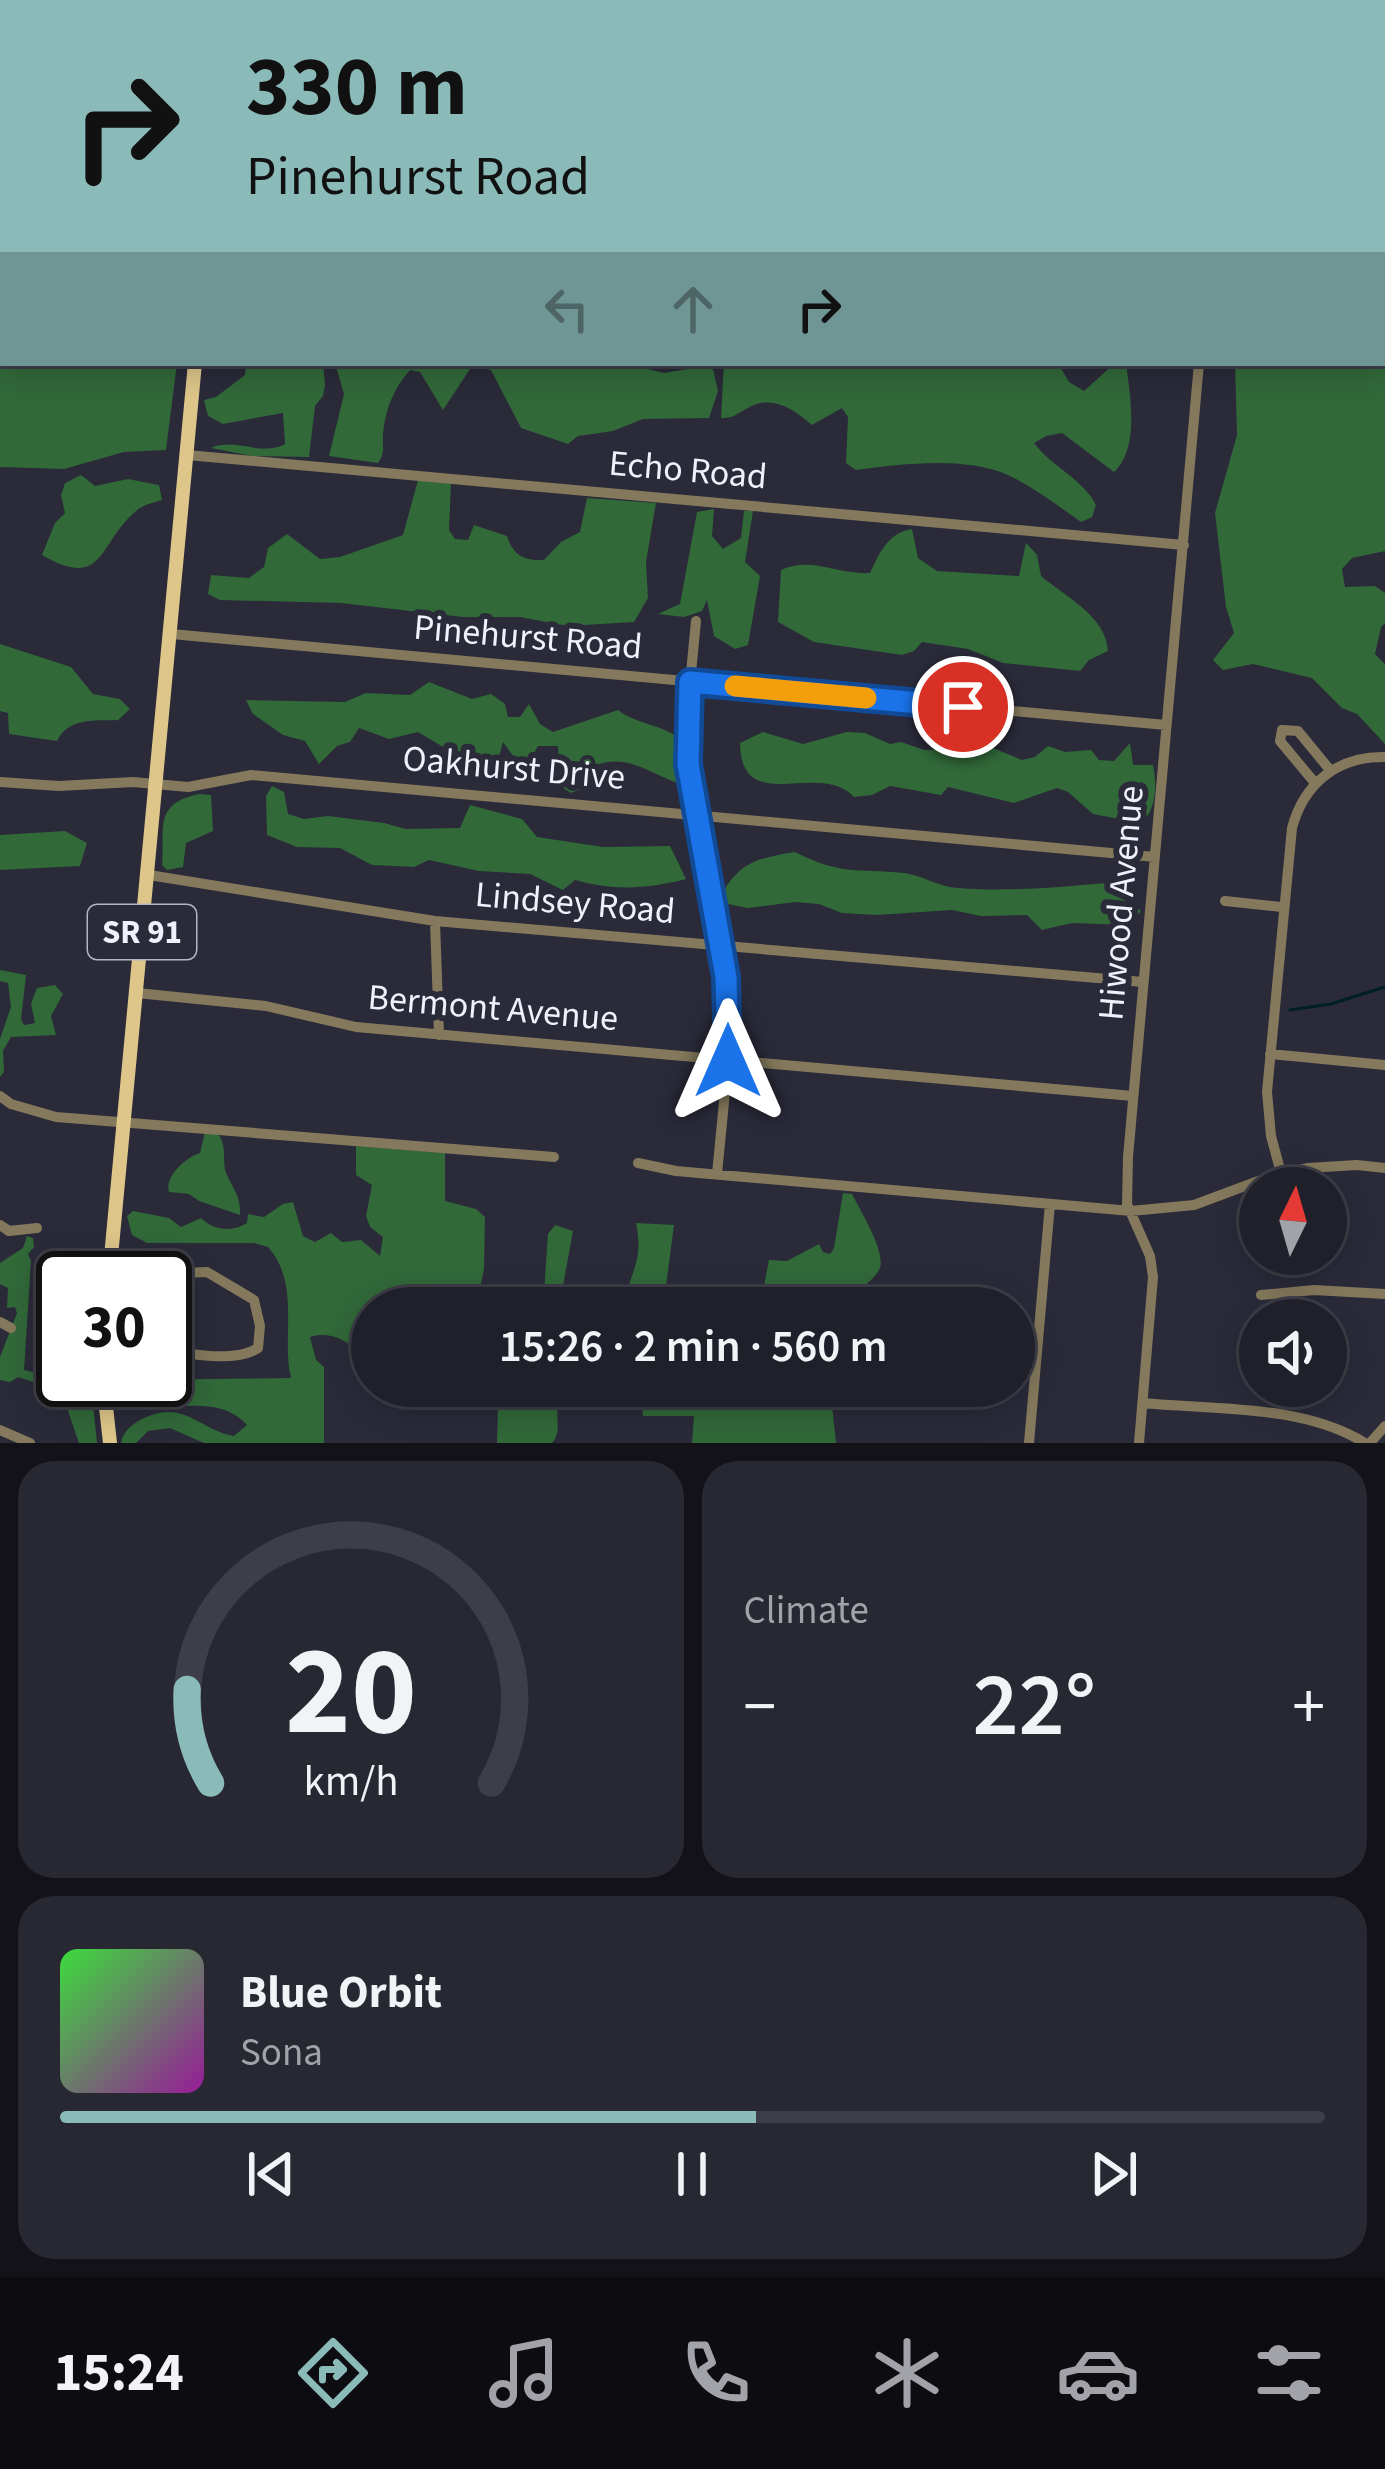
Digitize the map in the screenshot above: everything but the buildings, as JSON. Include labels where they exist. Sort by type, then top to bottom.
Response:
[{"type":"main road","name":"SR 91","points":[[112,1251],[195,366]]},
{"type":"main road","points":[[107,1407],[110,1443]]},
{"type":"street","name":"Hiwood Avenue","points":[[1139,1443],[1153,1276],[1126,1183],[1199,366]]},
{"type":"street","name":"Echo Road","points":[[187,455],[1184,545]]},
{"type":"street","points":[[696,621],[686,743],[728,999],[728,1061],[717,1174]]},
{"type":"street","name":"Pinehurst Road","points":[[171,634],[1166,725]]},
{"type":"street","points":[[1315,783],[1280,741],[1282,730],[1298,731],[1330,770]]},
{"type":"street","points":[[1280,1167],[1268,1115],[1270,1054],[1292,828],[1300,803],[1330,770],[1365,758],[1385,757]]},
{"type":"street","name":"Oakhurst Drive","points":[[0,782],[196,786],[251,775],[1154,857]]},
{"type":"street","name":"Lindsey Road","points":[[149,875],[435,921],[1143,982]]},
{"type":"street","points":[[1225,901],[1282,907]]},
{"type":"street","points":[[435,921],[439,1035]]},
{"type":"street","name":"Bermont Avenue","points":[[137,993],[226,1000],[356,1027],[1132,1096]]},
{"type":"street","points":[[1270,1054],[1385,1066]]},
{"type":"street","points":[[0,1096],[40,1114],[554,1157]]},
{"type":"street","points":[[638,1163],[663,1170],[1131,1211],[1194,1205],[1239,1188]]},
{"type":"street","points":[[1319,1167],[1385,1168]]},
{"type":"street","points":[[1028,1443],[1050,1204]]},
{"type":"street","points":[[0,1226],[9,1231],[37,1228]]},
{"type":"street","points":[[192,1273],[206,1272],[254,1300],[260,1337],[258,1348],[246,1355],[192,1352]]},
{"type":"street","points":[[1261,1295],[1314,1290],[1385,1294]]},
{"type":"street","points":[[1142,1403],[1288,1417],[1337,1428],[1367,1443],[1385,1426]]},
{"type":"street","points":[[0,1430],[30,1443]]},
{"type":"green space","points":[[0,366],[177,366],[166,450],[124,452],[64,469],[0,467]]},
{"type":"green space","points":[[246,366],[323,366],[325,385],[315,406],[309,457],[252,456],[211,448],[267,449],[285,444],[283,413],[223,424],[208,416],[204,400],[216,397],[245,375]]},
{"type":"green space","points":[[336,366],[472,366],[443,410],[420,372],[410,370],[388,408],[378,463],[329,456],[344,394]]},
{"type":"green space","points":[[472,366],[635,366],[664,373],[712,366],[718,391],[709,418],[643,419],[613,431],[578,436],[568,444],[521,428],[491,370]]},
{"type":"green space","points":[[724,366],[1060,366],[1069,382],[1084,391],[1112,366],[1126,366],[1131,405],[1127,449],[1114,472],[1062,433],[1034,443],[1096,505],[1092,517],[1081,522],[1027,485],[990,469],[933,463],[856,470],[846,463],[848,417],[842,408],[812,425],[774,403],[757,404],[721,418]]},
{"type":"green space","points":[[1235,366],[1385,366],[1385,551],[1352,558],[1342,569],[1345,587],[1375,586],[1385,593],[1385,623],[1375,654],[1385,664],[1385,744],[1312,678],[1253,664],[1223,670],[1213,660],[1234,633],[1226,607],[1215,513],[1237,435]]},
{"type":"green space","points":[[81,475],[95,486],[128,479],[159,485],[162,500],[138,509],[98,559],[78,568],[42,555],[55,523],[65,513],[61,495],[65,483]]},
{"type":"green space","points":[[418,480],[451,483],[449,530],[455,539],[468,540],[474,525],[507,536],[516,552],[537,560],[544,560],[561,542],[580,532],[587,498],[656,503],[646,562],[648,598],[634,622],[568,626],[520,617],[463,617],[341,603],[220,600],[208,594],[211,575],[249,578],[264,567],[268,548],[287,534],[320,559],[340,557],[403,535]]},
{"type":"green space","points":[[714,509],[712,536],[723,549],[741,538],[744,511],[753,511],[745,562],[760,576],[748,645],[735,649],[714,636],[707,600],[702,611],[684,617],[658,614],[680,604],[697,512]]},
{"type":"green space","points":[[912,529],[918,558],[937,571],[1019,576],[1026,543],[1037,555],[1041,576],[1093,617],[1108,651],[1089,660],[1080,671],[1003,663],[968,649],[922,642],[902,655],[814,642],[778,622],[781,570],[814,565],[870,573],[891,539]]},
{"type":"green space","points":[[0,644],[71,667],[93,694],[120,699],[130,709],[118,720],[75,724],[57,741],[9,734],[8,713],[0,711]]},
{"type":"green space","points":[[429,682],[472,699],[491,694],[505,704],[508,717],[520,717],[529,704],[540,724],[553,732],[618,710],[678,737],[682,772],[677,783],[629,763],[606,762],[578,774],[581,789],[571,793],[560,786],[558,746],[538,746],[531,758],[519,764],[503,742],[492,781],[465,778],[470,754],[445,748],[418,732],[389,739],[359,728],[350,742],[337,746],[319,764],[305,741],[283,735],[253,714],[246,700],[345,702],[366,693],[410,695]]},
{"type":"green space","points":[[763,732],[803,744],[847,732],[865,733],[890,744],[901,742],[924,750],[942,749],[949,738],[966,737],[1022,760],[1048,746],[1065,752],[1091,750],[1099,760],[1114,761],[1130,743],[1133,765],[1153,765],[1154,796],[1141,823],[1093,814],[1057,788],[1014,803],[948,787],[941,795],[890,786],[854,797],[822,783],[767,783],[753,778],[744,765],[740,743]]},
{"type":"green space","points":[[272,786],[284,792],[288,814],[304,819],[328,816],[406,829],[460,828],[470,805],[522,819],[537,837],[603,847],[670,846],[686,879],[630,887],[575,880],[563,890],[530,874],[479,871],[429,860],[414,867],[372,865],[340,848],[297,847],[267,835],[266,796]]},
{"type":"green space","points":[[199,794],[211,795],[213,831],[186,843],[183,867],[167,870],[162,865],[164,819],[174,804]]},
{"type":"green space","points":[[65,831],[87,843],[80,866],[0,870],[0,835]]},
{"type":"green space","points":[[795,852],[838,868],[904,873],[958,888],[1108,883],[1141,911],[1128,925],[1072,923],[1042,930],[1027,915],[981,916],[952,910],[876,915],[795,902],[748,908],[728,904],[722,894],[744,868]]},
{"type":"green space","points":[[0,970],[26,975],[24,1025],[35,1023],[31,1004],[37,988],[55,985],[63,994],[51,1016],[56,1035],[11,1037],[3,1051],[0,1077],[0,1039],[11,1007],[8,983],[0,981]]},
{"type":"green space","points":[[205,1132],[222,1140],[225,1170],[240,1215],[189,1194],[169,1192],[177,1168],[200,1153]]},
{"type":"green space","points":[[356,1146],[445,1153],[445,1201],[476,1209],[485,1217],[480,1287],[351,1287],[351,1345],[329,1335],[310,1337],[316,1360],[324,1367],[324,1443],[204,1443],[170,1428],[148,1431],[136,1443],[121,1443],[135,1423],[161,1413],[185,1415],[234,1436],[247,1425],[232,1413],[192,1406],[192,1379],[291,1378],[287,1294],[278,1262],[268,1247],[147,1243],[132,1235],[127,1216],[133,1211],[169,1218],[181,1227],[201,1218],[230,1229],[247,1223],[248,1214],[264,1217],[293,1202],[303,1236],[315,1242],[331,1233],[342,1242],[361,1240],[380,1256],[383,1237],[370,1227],[366,1216],[372,1185],[356,1175]]},
{"type":"green space","points":[[843,1193],[852,1194],[880,1254],[879,1270],[864,1287],[764,1287],[769,1260],[787,1261],[819,1244],[830,1254]]},
{"type":"green space","points":[[636,1223],[674,1225],[666,1286],[671,1287],[629,1287],[637,1260]]},
{"type":"green space","points":[[555,1225],[573,1231],[563,1287],[544,1287],[548,1234]]},
{"type":"green space","points":[[27,1236],[33,1238],[34,1247],[28,1254],[24,1370],[36,1373],[36,1383],[18,1377],[10,1382],[0,1380],[0,1357],[17,1313],[15,1307],[7,1308],[8,1288],[0,1284],[0,1263],[23,1248]]},
{"type":"green space","points":[[68,1407],[93,1407],[97,1443],[79,1443]]},
{"type":"green space","points":[[559,1407],[552,1443],[497,1443],[498,1409]]},
{"type":"green space","points":[[642,1407],[832,1407],[836,1443],[692,1443],[694,1416],[643,1416]]},
{"type":"waterway","points":[[1290,1010],[1331,1004],[1385,987]]},
{"type":"slow traffic","points":[[735,686],[866,698]]},
{"type":"route","points":[[728,1061],[726,977],[688,764],[690,682],[963,707]]}]
